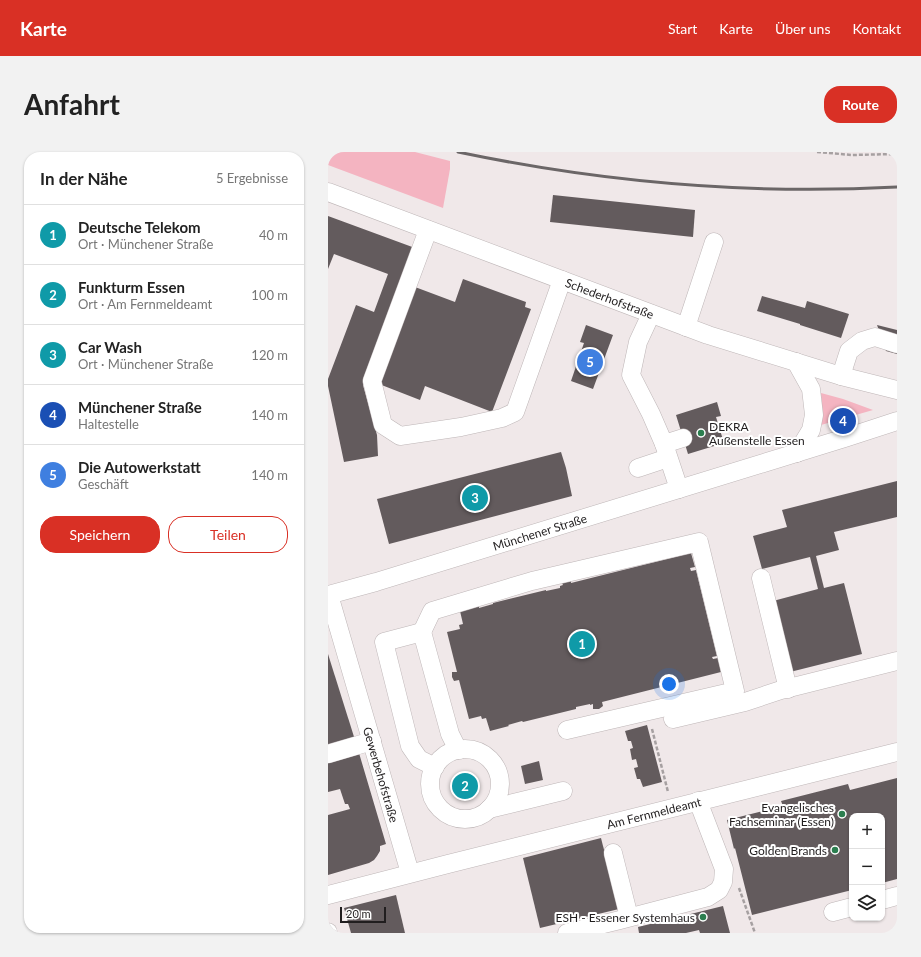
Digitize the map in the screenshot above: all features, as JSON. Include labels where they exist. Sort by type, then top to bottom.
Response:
[{"type":"street","name":"Schederhofstraße","points":[[328,192],[686,327],[841,376],[897,390]]},
{"type":"street","points":[[428,230],[372,381],[383,425],[400,436],[460,427],[502,418],[515,412],[562,280]]},
{"type":"street","points":[[686,327],[714,242]]},
{"type":"street","points":[[651,314],[638,342],[631,375],[651,414],[679,489]]},
{"type":"street","points":[[841,376],[849,351],[862,341],[875,338],[897,344]]},
{"type":"street","points":[[796,362],[812,389],[814,415],[811,430],[797,453]]},
{"type":"street","name":"Münchener Straße","points":[[328,595],[797,453],[897,421]]},
{"type":"street","points":[[638,468],[666,451],[683,438]]},
{"type":"street","points":[[459,750],[450,734],[422,632],[432,612],[532,581],[699,542],[735,691],[567,730]]},
{"type":"street","points":[[761,578],[788,688]]},
{"type":"street","name":"Gewerbehofstraße","points":[[328,595],[410,873]]},
{"type":"street","points":[[422,632],[384,642],[410,746],[419,759],[435,767]]},
{"type":"street","points":[[673,719],[745,702],[788,688],[897,662]]},
{"type":"street","points":[[328,754],[372,741]]},
{"type":"street","points":[[459,750],[469,750],[485,755],[498,771],[500,781],[496,801],[481,815],[471,818],[451,816],[442,810],[432,793],[430,783],[432,773],[440,760],[444,756],[459,750]]},
{"type":"street","name":"Am Fernmeldeamt","points":[[410,873],[897,752]]},
{"type":"street","points":[[489,809],[563,791]]},
{"type":"street","points":[[567,933],[708,897],[718,890],[723,882],[724,869],[698,801]]},
{"type":"street","points":[[613,853],[627,909]]},
{"type":"street","points":[[328,895],[410,873]]},
{"type":"street","points":[[885,899],[897,896]]},
{"type":"street","points":[[833,912],[849,908]]},
{"type":"path","points":[[817,152],[852,155],[897,154]]},
{"type":"path","points":[[652,729],[672,807]]},
{"type":"path","points":[[724,869],[735,879],[755,933]]},
{"type":"shaded area","points":[[328,152],[415,152],[450,161],[443,208],[328,165]]},
{"type":"shaded area","points":[[821,393],[843,399],[873,410],[821,425]]},
{"type":"building","points":[[553,195],[695,210],[693,237],[550,222]]},
{"type":"building","points":[[328,216],[415,248],[363,385],[377,435],[378,456],[344,462],[328,386],[328,379],[356,305],[374,312],[388,274],[334,254],[328,269]]},
{"type":"building","points":[[463,279],[526,302],[525,307],[531,309],[492,412],[425,386],[420,400],[379,384],[415,287],[455,302]]},
{"type":"building","points":[[762,296],[805,308],[807,301],[849,314],[841,338],[757,311]]},
{"type":"building","points":[[586,325],[613,335],[593,389],[571,381],[584,343],[580,342]]},
{"type":"building","points":[[877,325],[897,330],[897,354],[886,351]]},
{"type":"building","name":"DEKRA Außenstelle Essen","points":[[717,402],[721,416],[716,417],[724,443],[688,454],[676,415]]},
{"type":"building","points":[[561,452],[572,496],[389,544],[377,499]]},
{"type":"building","points":[[897,481],[897,517],[834,532],[839,550],[816,556],[824,588],[844,583],[862,654],[790,672],[773,601],[818,589],[810,557],[762,569],[753,536],[787,527],[782,510]]},
{"type":"building","points":[[691,553],[695,567],[690,568],[691,571],[696,570],[717,656],[712,657],[713,659],[718,658],[721,672],[602,702],[603,706],[599,709],[593,709],[593,704],[590,704],[576,707],[576,709],[522,721],[490,731],[486,718],[482,719],[481,716],[469,719],[459,680],[454,681],[452,677],[452,672],[457,672],[447,632],[460,629],[459,625],[463,624],[460,611],[479,606],[479,608],[493,603],[560,588],[560,586],[563,585],[562,583],[571,581],[571,583]]},
{"type":"building","points":[[328,654],[355,740],[328,748]]},
{"type":"building","points":[[647,725],[662,782],[643,787],[640,779],[637,779],[634,768],[638,767],[636,759],[632,760],[630,749],[633,748],[631,741],[628,741],[625,731]]},
{"type":"building","points":[[359,753],[386,844],[380,846],[380,851],[377,856],[369,863],[328,875],[328,815],[350,809],[348,804],[345,804],[340,789],[328,792],[328,762]]},
{"type":"building","points":[[539,761],[543,780],[525,784],[521,766]]},
{"type":"building","points":[[465,776],[472,779],[475,786],[472,793],[465,796],[458,793],[455,786],[458,779]]},
{"type":"building","points":[[897,778],[897,879],[885,882],[885,813],[849,813],[849,891],[752,915],[727,820],[783,806],[781,801],[848,784],[850,790]]},
{"type":"building","points":[[601,838],[619,909],[540,928],[523,858]]},
{"type":"building","points":[[396,895],[405,933],[351,933],[344,908]]},
{"type":"building","name":"ESH - Essener Systemhaus","points":[[723,906],[730,933],[700,933],[699,930],[686,933],[639,933],[638,927]]},
{"type":"railway","points":[[458,152],[566,171],[676,184],[786,189],[897,187]]},
{"type":"place","name":"Die Autowerkstatt","points":[[590,362]]},
{"type":"place","name":"Münchener Straße","points":[[843,421]]},
{"type":"place","name":"DEKRA Außenstelle Essen","points":[[701,433]]},
{"type":"place","name":"Car Wash","points":[[475,498]]},
{"type":"place","name":"Deutsche Telekom","points":[[582,644]]},
{"type":"place","name":"Funkturm Essen","points":[[465,786]]},
{"type":"place","name":"Evangelisches Fachseminar (Essen)","points":[[842,814]]},
{"type":"place","name":"Golden Brands","points":[[835,850]]},
{"type":"place","name":"ESH - Essener Systemhaus","points":[[703,917]]}]
